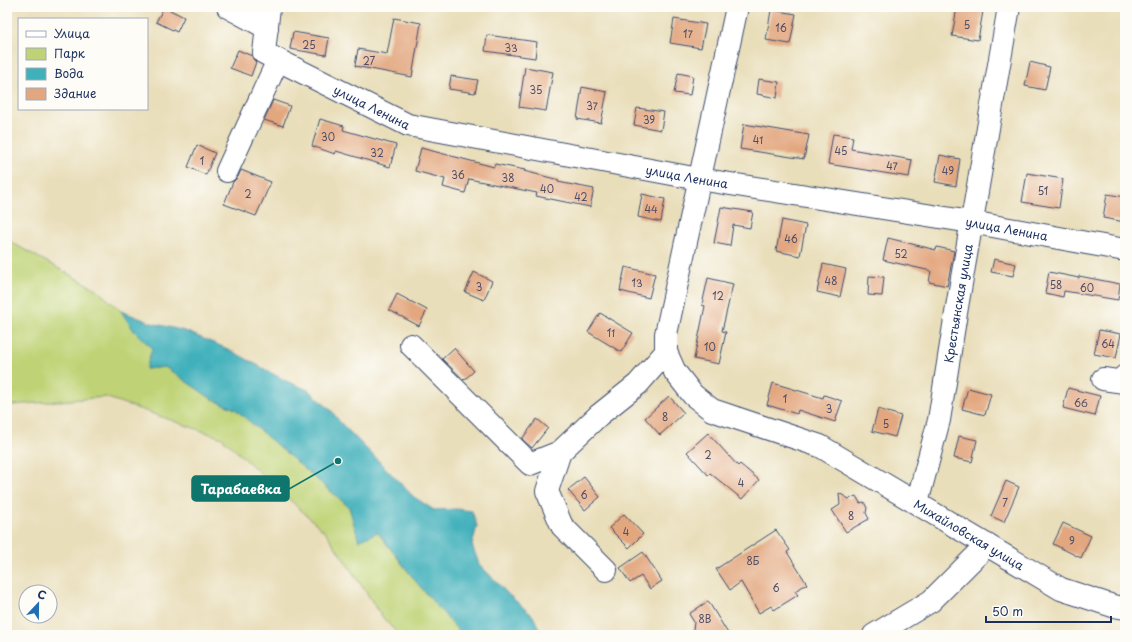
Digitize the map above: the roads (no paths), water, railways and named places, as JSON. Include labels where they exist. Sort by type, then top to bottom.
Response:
[{"type":"street","points":[[228,7],[267,28]]},
{"type":"street","points":[[227,171],[271,56],[267,28],[269,7]]},
{"type":"street","points":[[411,345],[530,464],[560,452],[599,415],[638,384],[666,352],[666,334],[737,7]]},
{"type":"street","name":"Крестьянская улица","points":[[917,503],[939,420],[971,222],[1009,7]]},
{"type":"street","name":"улица Ленина","points":[[271,56],[408,125],[699,179],[971,222],[1125,250]]},
{"type":"street","name":"Михайловская улица","points":[[666,352],[675,372],[693,394],[712,410],[820,446],[1060,589],[1113,606],[1125,608]]},
{"type":"street","points":[[1103,379],[1124,382],[1125,376]]},
{"type":"street","points":[[560,452],[547,491],[562,526],[606,570]]},
{"type":"street","points":[[874,635],[930,601],[987,545]]},
{"type":"water","points":[[121,311],[152,323],[185,331],[230,350],[286,381],[308,390],[331,410],[339,421],[414,497],[434,510],[457,509],[472,511],[477,526],[472,545],[479,564],[509,595],[533,616],[542,635],[462,635],[418,584],[378,532],[359,541],[349,507],[235,409],[212,399],[165,367],[146,369],[152,348],[135,332]]},
{"type":"place","name":"Тарабаевка","points":[[338,461]]}]
